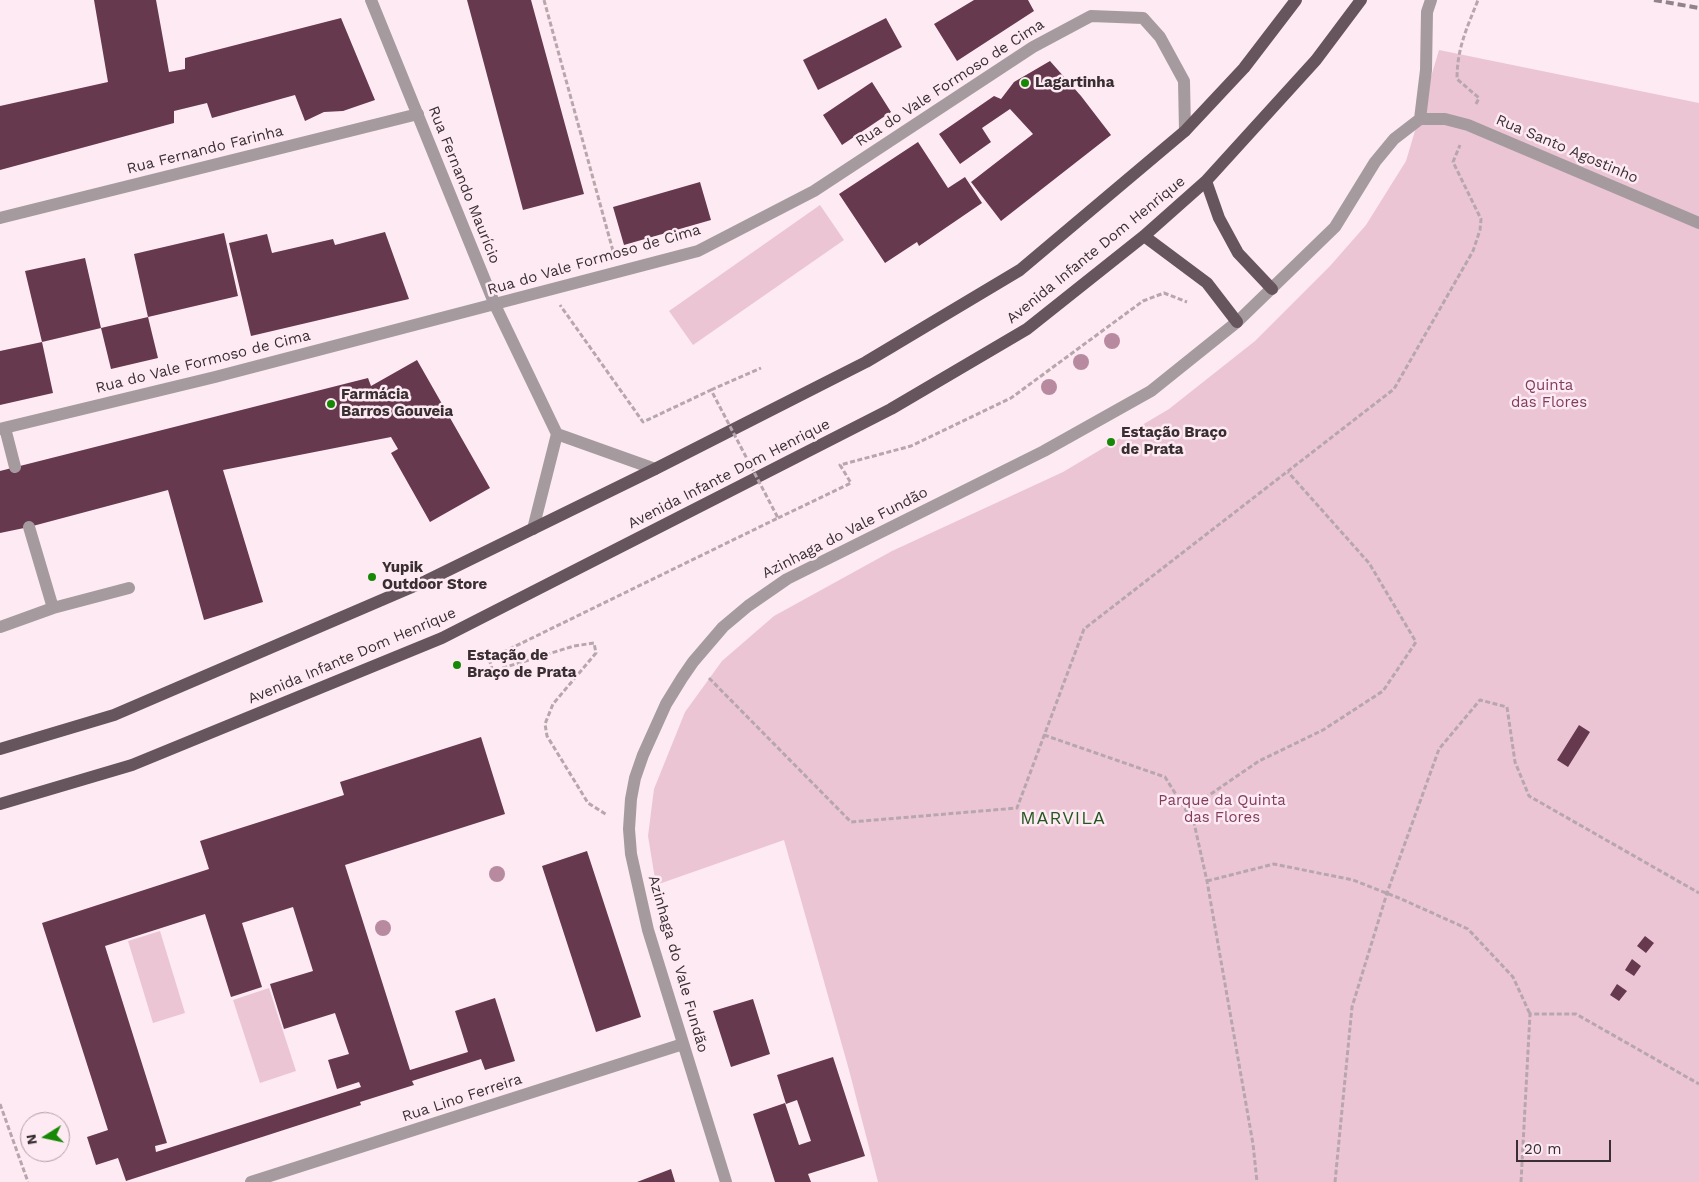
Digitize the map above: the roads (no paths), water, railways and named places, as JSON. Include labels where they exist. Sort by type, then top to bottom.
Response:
[{"type":"main road","points":[[0,749],[114,715],[426,581],[655,469],[866,362],[1020,270],[1185,131],[1244,68],[1296,0]]},
{"type":"main road","name":"Avenida Infante Dom Henrique","points":[[0,804],[132,765],[442,638],[891,409],[1028,329],[1144,236],[1206,180],[1298,81],[1361,0]]},
{"type":"main road","points":[[1206,180],[1219,218],[1238,253],[1272,289]]},
{"type":"main road","points":[[1144,236],[1207,283],[1237,322]]},
{"type":"street","name":"Rua Fernando Maurício","points":[[371,0],[494,305],[558,434]]},
{"type":"street","points":[[1237,322],[1335,227],[1375,162],[1394,138],[1420,119],[1426,70],[1427,12],[1431,0]]},
{"type":"street","name":"Rua do Vale Formoso de Cima","points":[[3,429],[215,377],[698,251],[814,190],[1033,47],[1091,16],[1143,18],[1160,38],[1184,82],[1185,131]]},
{"type":"street","name":"Rua Fernando Farinha","points":[[0,218],[418,114]]},
{"type":"street","name":"Rua Santo Agostinho","points":[[1420,119],[1445,119],[1468,125],[1699,222]]},
{"type":"street","name":"Azinhaga do Vale Fundão","points":[[726,1182],[648,930],[631,854],[629,829],[631,798],[635,778],[643,755],[666,704],[693,662],[723,627],[748,606],[787,579],[1044,451],[1100,421],[1151,391],[1237,322]]},
{"type":"street","points":[[3,429],[15,468]]},
{"type":"street","points":[[533,529],[558,434],[655,469]]},
{"type":"street","points":[[29,527],[53,608]]},
{"type":"street","points":[[0,627],[53,608],[129,588]]},
{"type":"street","name":"Rua Lino Ferreira","points":[[250,1182],[683,1044]]},
{"type":"railway","points":[[1654,0],[1699,8]]},
{"type":"place","name":"Lagartinha","points":[[1025,83]]},
{"type":"place","name":"Farmácia Barros Gouveia","points":[[331,404]]},
{"type":"place","name":"Estação Braço de Prata","points":[[1111,442]]},
{"type":"place","name":"Yupik Outdoor Store","points":[[372,577]]},
{"type":"place","name":"Estação de Braço de Prata","points":[[457,665]]},
{"type":"district","name":"MARVILA","points":[[1063,819]]},
{"type":"park label","name":"Quinta das Flores","points":[[1549,394]]},
{"type":"park label","name":"Parque da Quinta das Flores","points":[[1222,810]]}]
